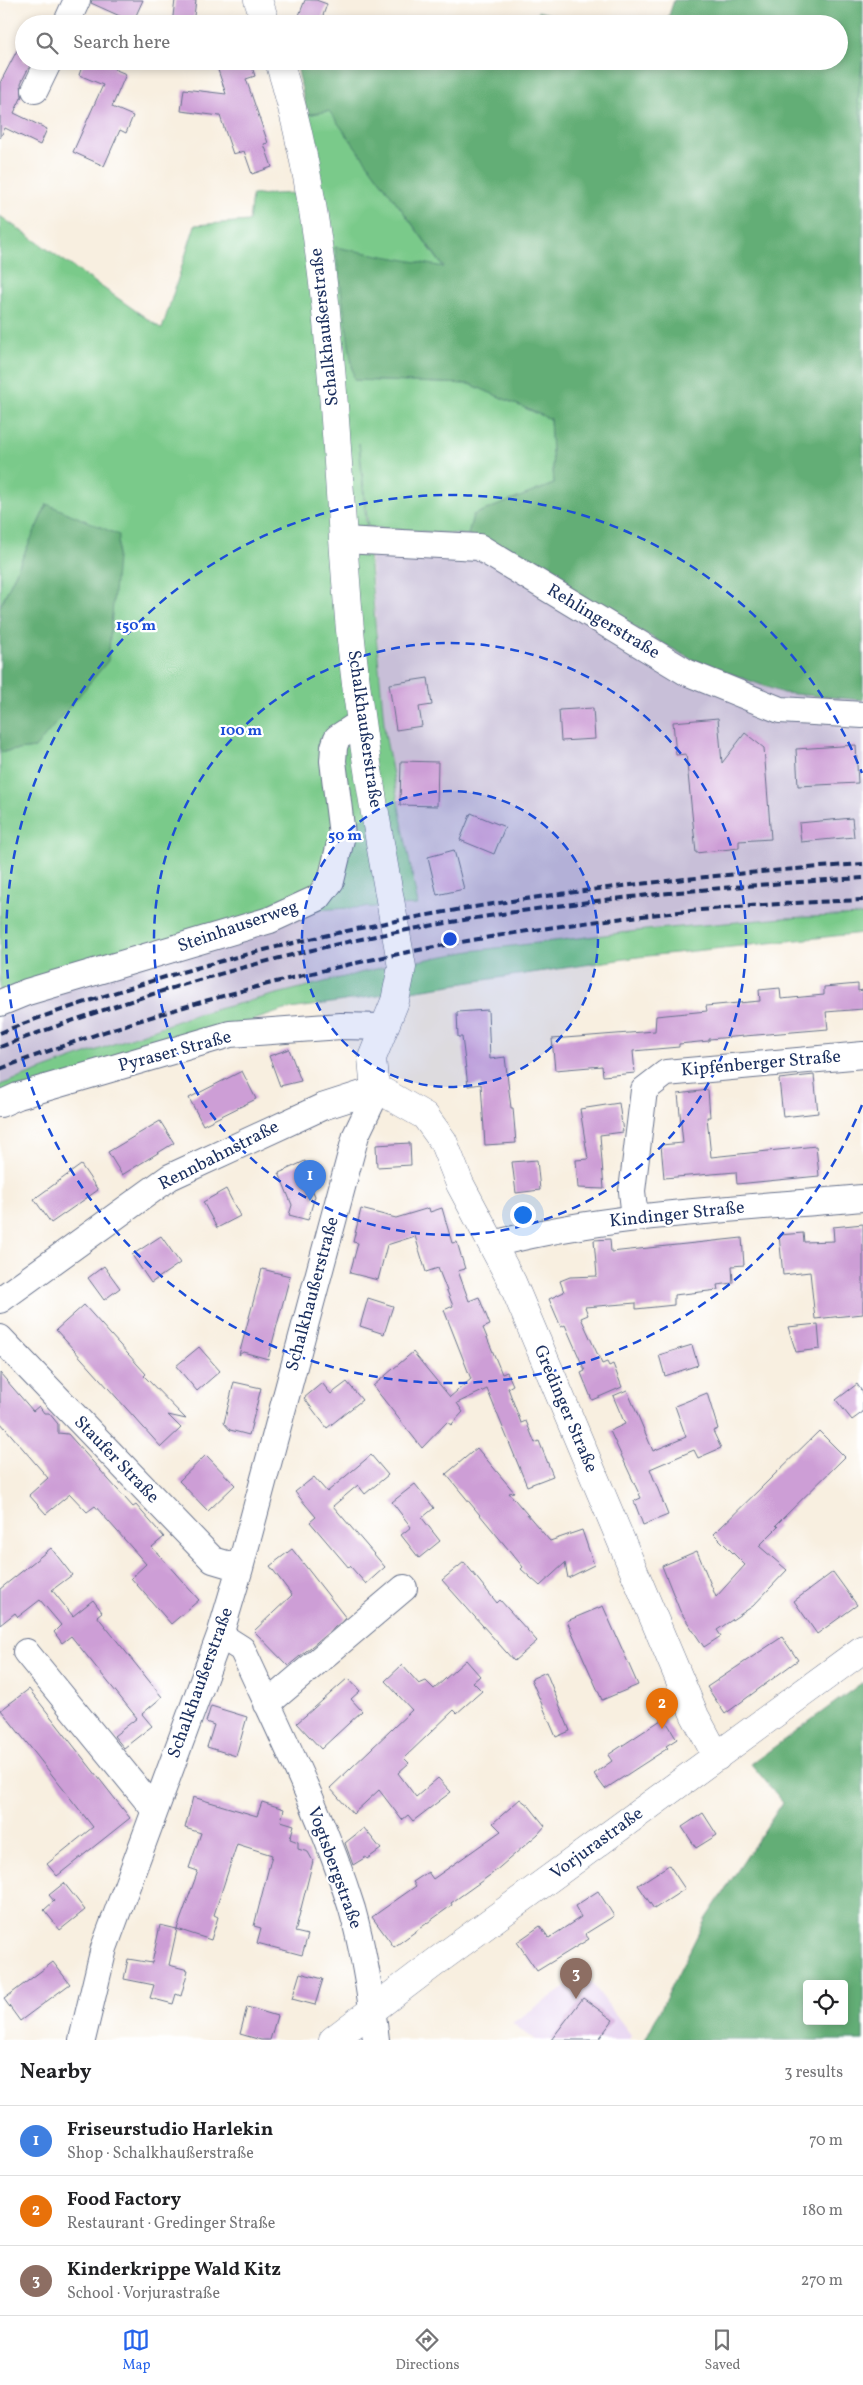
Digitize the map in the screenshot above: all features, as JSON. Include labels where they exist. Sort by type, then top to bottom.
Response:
[{"type":"main road","points":[[258,0],[263,15]]},
{"type":"main road","name":"Schalkhaußerstraße","points":[[281,70],[301,143],[312,205],[333,394],[343,540],[360,724],[402,967],[400,985],[372,1058],[372,1072],[378,1089]]},
{"type":"main road","name":"Gredinger Straße","points":[[378,1089],[425,1116],[434,1126],[442,1141],[460,1184],[512,1282],[695,1716],[717,1757]]},
{"type":"main road","name":"Vorjurastraße","points":[[333,2040],[437,1960],[863,1649]]},
{"type":"street","points":[[70,15],[77,0]]},
{"type":"street","points":[[35,90],[44,70]]},
{"type":"street","name":"Rehlingerstraße","points":[[343,540],[479,547],[686,672],[780,710],[863,715]]},
{"type":"street","name":"Steinhauserweg","points":[[0,1003],[27,992],[270,920],[318,898],[331,882],[342,835],[333,761],[334,747],[337,738],[360,724]]},
{"type":"street","name":"Pyraser Straße","points":[[0,1104],[18,1096],[230,1034],[341,1026],[384,1027]]},
{"type":"street","name":"Kipfenberger Straße","points":[[635,1218],[632,1191],[644,1090],[666,1073],[863,1055]]},
{"type":"street","name":"Rennbahnstraße","points":[[0,1300],[170,1177],[322,1107],[378,1089]]},
{"type":"street","name":"Schalkhaußerstraße","points":[[82,2040],[104,1948],[220,1635],[240,1568],[356,1135],[378,1089]]},
{"type":"street","name":"Kindinger Straße","points":[[493,1244],[532,1234],[635,1218],[863,1198]]},
{"type":"street","name":"Staufer Straße","points":[[0,1338],[213,1560],[240,1568]]},
{"type":"street","points":[[267,1704],[404,1588]]},
{"type":"street","name":"Vogtsbergstraße","points":[[220,1635],[242,1649],[335,1861],[354,1917],[366,1967],[376,2040]]},
{"type":"street","points":[[26,1652],[154,1809]]},
{"type":"shaded area","points":[[368,527],[468,535],[783,693],[863,700],[863,915],[784,918],[646,930],[471,951],[376,969],[194,1015],[0,1085],[0,1008],[309,910],[418,905],[385,734]]},
{"type":"shaded area","points":[[585,1974],[631,2035],[629,2040],[535,2040],[512,2023]]},
{"type":"green space","points":[[674,0],[863,0],[863,54],[858,101],[863,125],[863,700],[783,693],[691,659],[468,535],[473,515],[554,484],[550,419],[470,384],[354,380],[335,247],[444,267],[329,111],[307,115],[298,70],[848,70],[848,15],[669,15]]},
{"type":"green space","points":[[538,11],[553,15],[537,15]]},
{"type":"green space","points":[[863,54],[863,125],[858,101]]},
{"type":"green space","points":[[329,110],[444,268],[354,380],[470,384],[550,419],[554,484],[473,515],[468,535],[368,527],[359,443],[385,734],[418,905],[309,910],[0,1008],[0,752],[35,748],[47,504],[0,607],[0,216],[162,329],[195,225],[249,221],[252,195],[296,193],[307,115]]},
{"type":"green space","points":[[47,504],[119,535],[108,661],[35,748],[0,752],[0,607]]},
{"type":"green space","points":[[863,915],[863,933],[638,957],[284,1010],[0,1106],[0,1085],[194,1015],[376,969],[471,951],[646,930],[784,918]]},
{"type":"green space","points":[[863,1682],[863,2040],[645,2040],[706,1918],[783,1802],[751,1764]]},
{"type":"building","points":[[92,0],[143,0],[136,15],[118,15],[91,3]]},
{"type":"building","points":[[175,0],[196,0],[194,15],[173,15]]},
{"type":"building","points":[[305,0],[316,0],[327,4],[323,15],[299,15]]},
{"type":"building","points":[[15,54],[15,70],[28,70],[21,83],[22,96],[14,113],[47,129],[40,145],[5,128],[0,138],[0,83]]},
{"type":"building","points":[[81,70],[116,70],[126,74],[112,107],[133,116],[126,133],[120,130],[104,166],[73,152],[103,85],[79,75]]},
{"type":"building","points":[[218,70],[253,70],[255,76],[246,79],[268,143],[264,144],[272,167],[252,174],[244,151],[233,154],[220,116],[181,111],[184,89],[226,94]]},
{"type":"building","points":[[428,678],[432,705],[419,707],[422,726],[396,730],[389,684]]},
{"type":"building","points":[[593,708],[595,739],[561,741],[559,710]]},
{"type":"building","points":[[718,718],[722,763],[745,733],[764,748],[771,839],[739,841],[739,848],[696,853],[686,754],[676,755],[673,722]]},
{"type":"building","points":[[856,745],[858,783],[798,786],[796,749]]},
{"type":"building","points":[[401,761],[438,762],[437,806],[400,805]]},
{"type":"building","points":[[471,813],[505,827],[494,854],[460,840]]},
{"type":"building","points":[[852,818],[854,837],[801,842],[799,823]]},
{"type":"building","points":[[454,850],[464,889],[437,895],[428,857]]},
{"type":"building","points":[[858,984],[858,991],[863,990],[863,1009],[826,1012],[828,1029],[709,1039],[709,1041],[679,1044],[679,1047],[633,1051],[635,1073],[603,1076],[602,1066],[555,1070],[552,1039],[655,1031],[656,1016],[707,1011],[706,1006],[760,1001],[759,990],[780,988],[781,999],[824,995],[824,987]]},
{"type":"building","points":[[488,1010],[490,1059],[505,1057],[516,1143],[485,1145],[481,1084],[468,1086],[462,1037],[458,1037],[457,1012]]},
{"type":"building","points":[[289,1049],[301,1081],[280,1086],[269,1056]]},
{"type":"building","points":[[242,1071],[256,1099],[203,1125],[189,1098]]},
{"type":"building","points":[[814,1075],[818,1113],[783,1117],[779,1079]]},
{"type":"building","points":[[708,1090],[710,1117],[707,1117],[711,1157],[816,1146],[819,1176],[737,1184],[736,1172],[664,1178],[661,1145],[683,1143],[678,1094]]},
{"type":"building","points":[[619,1103],[623,1132],[600,1135],[604,1189],[578,1188],[576,1160],[588,1159],[580,1109]]},
{"type":"building","points":[[160,1121],[174,1143],[122,1175],[108,1152]]},
{"type":"building","points":[[410,1143],[411,1165],[377,1167],[376,1145]]},
{"type":"building","points":[[537,1160],[540,1190],[516,1193],[512,1162]]},
{"type":"building","points":[[305,1161],[315,1186],[311,1187],[315,1196],[308,1220],[289,1215],[292,1205],[279,1173]]},
{"type":"building","points":[[81,1165],[98,1190],[51,1223],[34,1199]]},
{"type":"building","points":[[226,1189],[240,1216],[217,1228],[203,1202]]},
{"type":"building","points":[[429,1208],[430,1212],[442,1208],[452,1243],[457,1242],[465,1269],[458,1271],[469,1301],[479,1297],[490,1325],[483,1328],[502,1374],[507,1372],[513,1385],[508,1388],[521,1423],[526,1421],[535,1443],[539,1441],[553,1476],[527,1486],[487,1389],[457,1403],[463,1412],[451,1425],[447,1422],[422,1448],[373,1386],[413,1352],[450,1397],[471,1379],[444,1310],[453,1306],[438,1268],[426,1272],[415,1236],[387,1245],[378,1280],[350,1273],[358,1243],[353,1242],[361,1209],[396,1218]]},
{"type":"building","points":[[863,1224],[863,1314],[815,1319],[810,1272],[783,1275],[779,1235],[803,1233],[804,1242],[834,1241],[833,1227]]},
{"type":"building","points":[[161,1236],[180,1263],[151,1283],[132,1255]]},
{"type":"building","points":[[742,1238],[744,1265],[732,1266],[733,1283],[717,1285],[718,1290],[674,1295],[674,1305],[636,1309],[636,1303],[585,1307],[588,1315],[581,1318],[602,1364],[607,1362],[609,1366],[613,1364],[622,1387],[592,1400],[581,1373],[585,1371],[565,1325],[561,1327],[549,1299],[564,1292],[560,1281],[570,1277],[597,1276],[594,1240],[610,1239],[611,1252]]},
{"type":"building","points":[[104,1266],[120,1288],[104,1300],[88,1278]]},
{"type":"building","points":[[262,1269],[290,1276],[268,1359],[243,1352],[239,1355]]},
{"type":"building","points":[[368,1298],[393,1306],[384,1334],[360,1326]]},
{"type":"building","points":[[84,1305],[146,1374],[144,1376],[186,1419],[168,1415],[181,1428],[161,1447],[56,1330]]},
{"type":"building","points":[[818,1324],[820,1349],[796,1352],[788,1327]]},
{"type":"building","points":[[692,1345],[698,1365],[665,1376],[659,1355]]},
{"type":"building","points":[[199,1347],[220,1371],[197,1391],[176,1366]]},
{"type":"building","points":[[0,1373],[33,1411],[39,1406],[44,1413],[49,1413],[58,1424],[58,1433],[68,1434],[133,1507],[136,1505],[164,1537],[152,1547],[199,1600],[171,1624],[131,1578],[146,1564],[95,1506],[87,1512],[70,1494],[46,1514],[29,1495],[48,1478],[0,1422]]},
{"type":"building","points":[[234,1382],[261,1388],[249,1435],[230,1430],[224,1423]]},
{"type":"building","points":[[347,1382],[362,1400],[327,1428],[304,1398],[322,1383],[331,1394]]},
{"type":"building","points":[[857,1384],[863,1393],[863,1412],[852,1420],[836,1400]]},
{"type":"building","points":[[627,1390],[653,1451],[686,1437],[675,1406],[707,1393],[718,1429],[713,1431],[721,1448],[698,1458],[694,1450],[650,1469],[668,1515],[643,1525],[634,1501],[641,1498],[610,1431],[625,1424],[613,1396]]},
{"type":"building","points":[[819,1431],[845,1457],[776,1525],[778,1527],[759,1546],[787,1570],[753,1606],[717,1630],[721,1636],[704,1647],[680,1611],[662,1566],[697,1551],[716,1597],[745,1565],[714,1534]]},
{"type":"building","points":[[477,1448],[514,1492],[509,1493],[550,1541],[582,1530],[594,1565],[568,1578],[565,1563],[540,1586],[521,1569],[523,1567],[446,1474]]},
{"type":"building","points":[[206,1455],[235,1485],[208,1511],[179,1481]]},
{"type":"building","points":[[371,1455],[388,1475],[365,1494],[358,1485],[333,1506],[385,1567],[366,1584],[350,1566],[349,1568],[310,1522],[316,1517],[295,1492],[314,1477],[327,1492]]},
{"type":"building","points":[[415,1484],[434,1508],[422,1518],[440,1541],[419,1558],[401,1535],[411,1527],[392,1502]]},
{"type":"building","points":[[51,1548],[72,1575],[52,1590],[73,1616],[93,1600],[102,1612],[97,1616],[162,1697],[142,1714],[152,1726],[124,1748],[114,1736],[137,1718],[71,1636],[62,1643],[54,1632],[61,1625],[40,1600],[18,1617],[15,1613],[0,1625],[0,1589]]},
{"type":"building","points":[[292,1549],[346,1618],[288,1666],[254,1631],[292,1595],[270,1566]]},
{"type":"building","points":[[464,1562],[497,1603],[500,1600],[537,1641],[514,1661],[442,1580]]},
{"type":"building","points":[[833,1572],[857,1605],[817,1634],[794,1601]]},
{"type":"building","points":[[603,1606],[638,1685],[602,1700],[567,1621]]},
{"type":"building","points":[[782,1637],[798,1660],[725,1714],[707,1687]]},
{"type":"building","points":[[466,1660],[480,1676],[473,1682],[482,1691],[457,1713],[454,1710],[404,1758],[409,1763],[398,1773],[416,1797],[438,1778],[451,1792],[413,1821],[408,1815],[402,1820],[379,1790],[353,1814],[330,1788],[412,1710],[385,1681],[402,1665],[419,1684],[426,1681],[434,1689]]},
{"type":"building","points":[[546,1672],[570,1731],[556,1737],[531,1679]]},
{"type":"building","points":[[348,1678],[360,1691],[351,1699],[362,1711],[321,1749],[297,1723]]},
{"type":"building","points":[[29,1689],[130,1818],[57,1876],[47,1864],[93,1827],[1,1710]]},
{"type":"building","points":[[211,1706],[247,1717],[236,1756],[207,1747],[214,1725],[206,1722]]},
{"type":"building","points":[[664,1718],[677,1739],[666,1746],[668,1748],[605,1789],[594,1774],[612,1761],[608,1755]]},
{"type":"building","points":[[193,1797],[257,1816],[262,1802],[284,1809],[281,1821],[294,1825],[290,1839],[298,1842],[298,1849],[308,1852],[313,1861],[295,1932],[308,1935],[302,1955],[257,1943],[261,1928],[254,1926],[272,1855],[237,1844],[214,1915],[218,1917],[211,1940],[177,1929],[198,1871],[189,1868],[201,1833],[185,1828]]},
{"type":"building","points":[[520,1799],[529,1806],[545,1826],[493,1873],[394,1947],[372,1917],[416,1886],[413,1882],[428,1872],[433,1879],[501,1831],[493,1823]]},
{"type":"building","points":[[703,1813],[717,1835],[696,1848],[682,1827]]},
{"type":"building","points":[[364,1828],[381,1849],[367,1859],[366,1857],[353,1865],[345,1843]]},
{"type":"building","points":[[669,1865],[685,1889],[654,1909],[638,1885]]},
{"type":"building","points":[[64,1883],[85,1910],[60,1930],[44,1910],[54,1901],[49,1895]]},
{"type":"building","points":[[598,1891],[614,1916],[585,1934],[589,1939],[537,1971],[517,1942],[540,1926],[549,1938],[581,1917],[575,1906]]},
{"type":"building","points":[[160,1925],[177,1929],[169,1965],[188,1970],[181,1996],[176,1994],[173,2004],[150,1998],[154,1985],[124,1979],[128,1959],[152,1963]]},
{"type":"building","points":[[53,1962],[70,1984],[20,2021],[4,1999]]},
{"type":"building","points":[[300,1973],[323,1979],[315,2005],[292,1999]]},
{"type":"building","points":[[583,1998],[613,2020],[598,2040],[551,2040]]},
{"type":"building","points":[[247,2007],[277,2016],[270,2040],[261,2040],[240,2034]]},
{"type":"railway","points":[[0,1033],[94,999],[216,963],[307,940],[398,921],[490,904],[583,891],[769,871],[863,864]]},
{"type":"railway","points":[[0,1047],[106,1009],[214,976],[324,947],[380,935],[488,916],[595,901],[756,885],[863,878]]},
{"type":"railway","points":[[0,1069],[104,1032],[210,1000],[316,972],[424,949],[533,930],[643,916],[753,906],[863,900]]},
{"type":"place","name":"Friseurstudio Harlekin","points":[[310,1201]]},
{"type":"place","name":"Food Factory","points":[[662,1729]]},
{"type":"place","name":"Kinderkrippe Wald Kitz","points":[[576,1999]]}]
